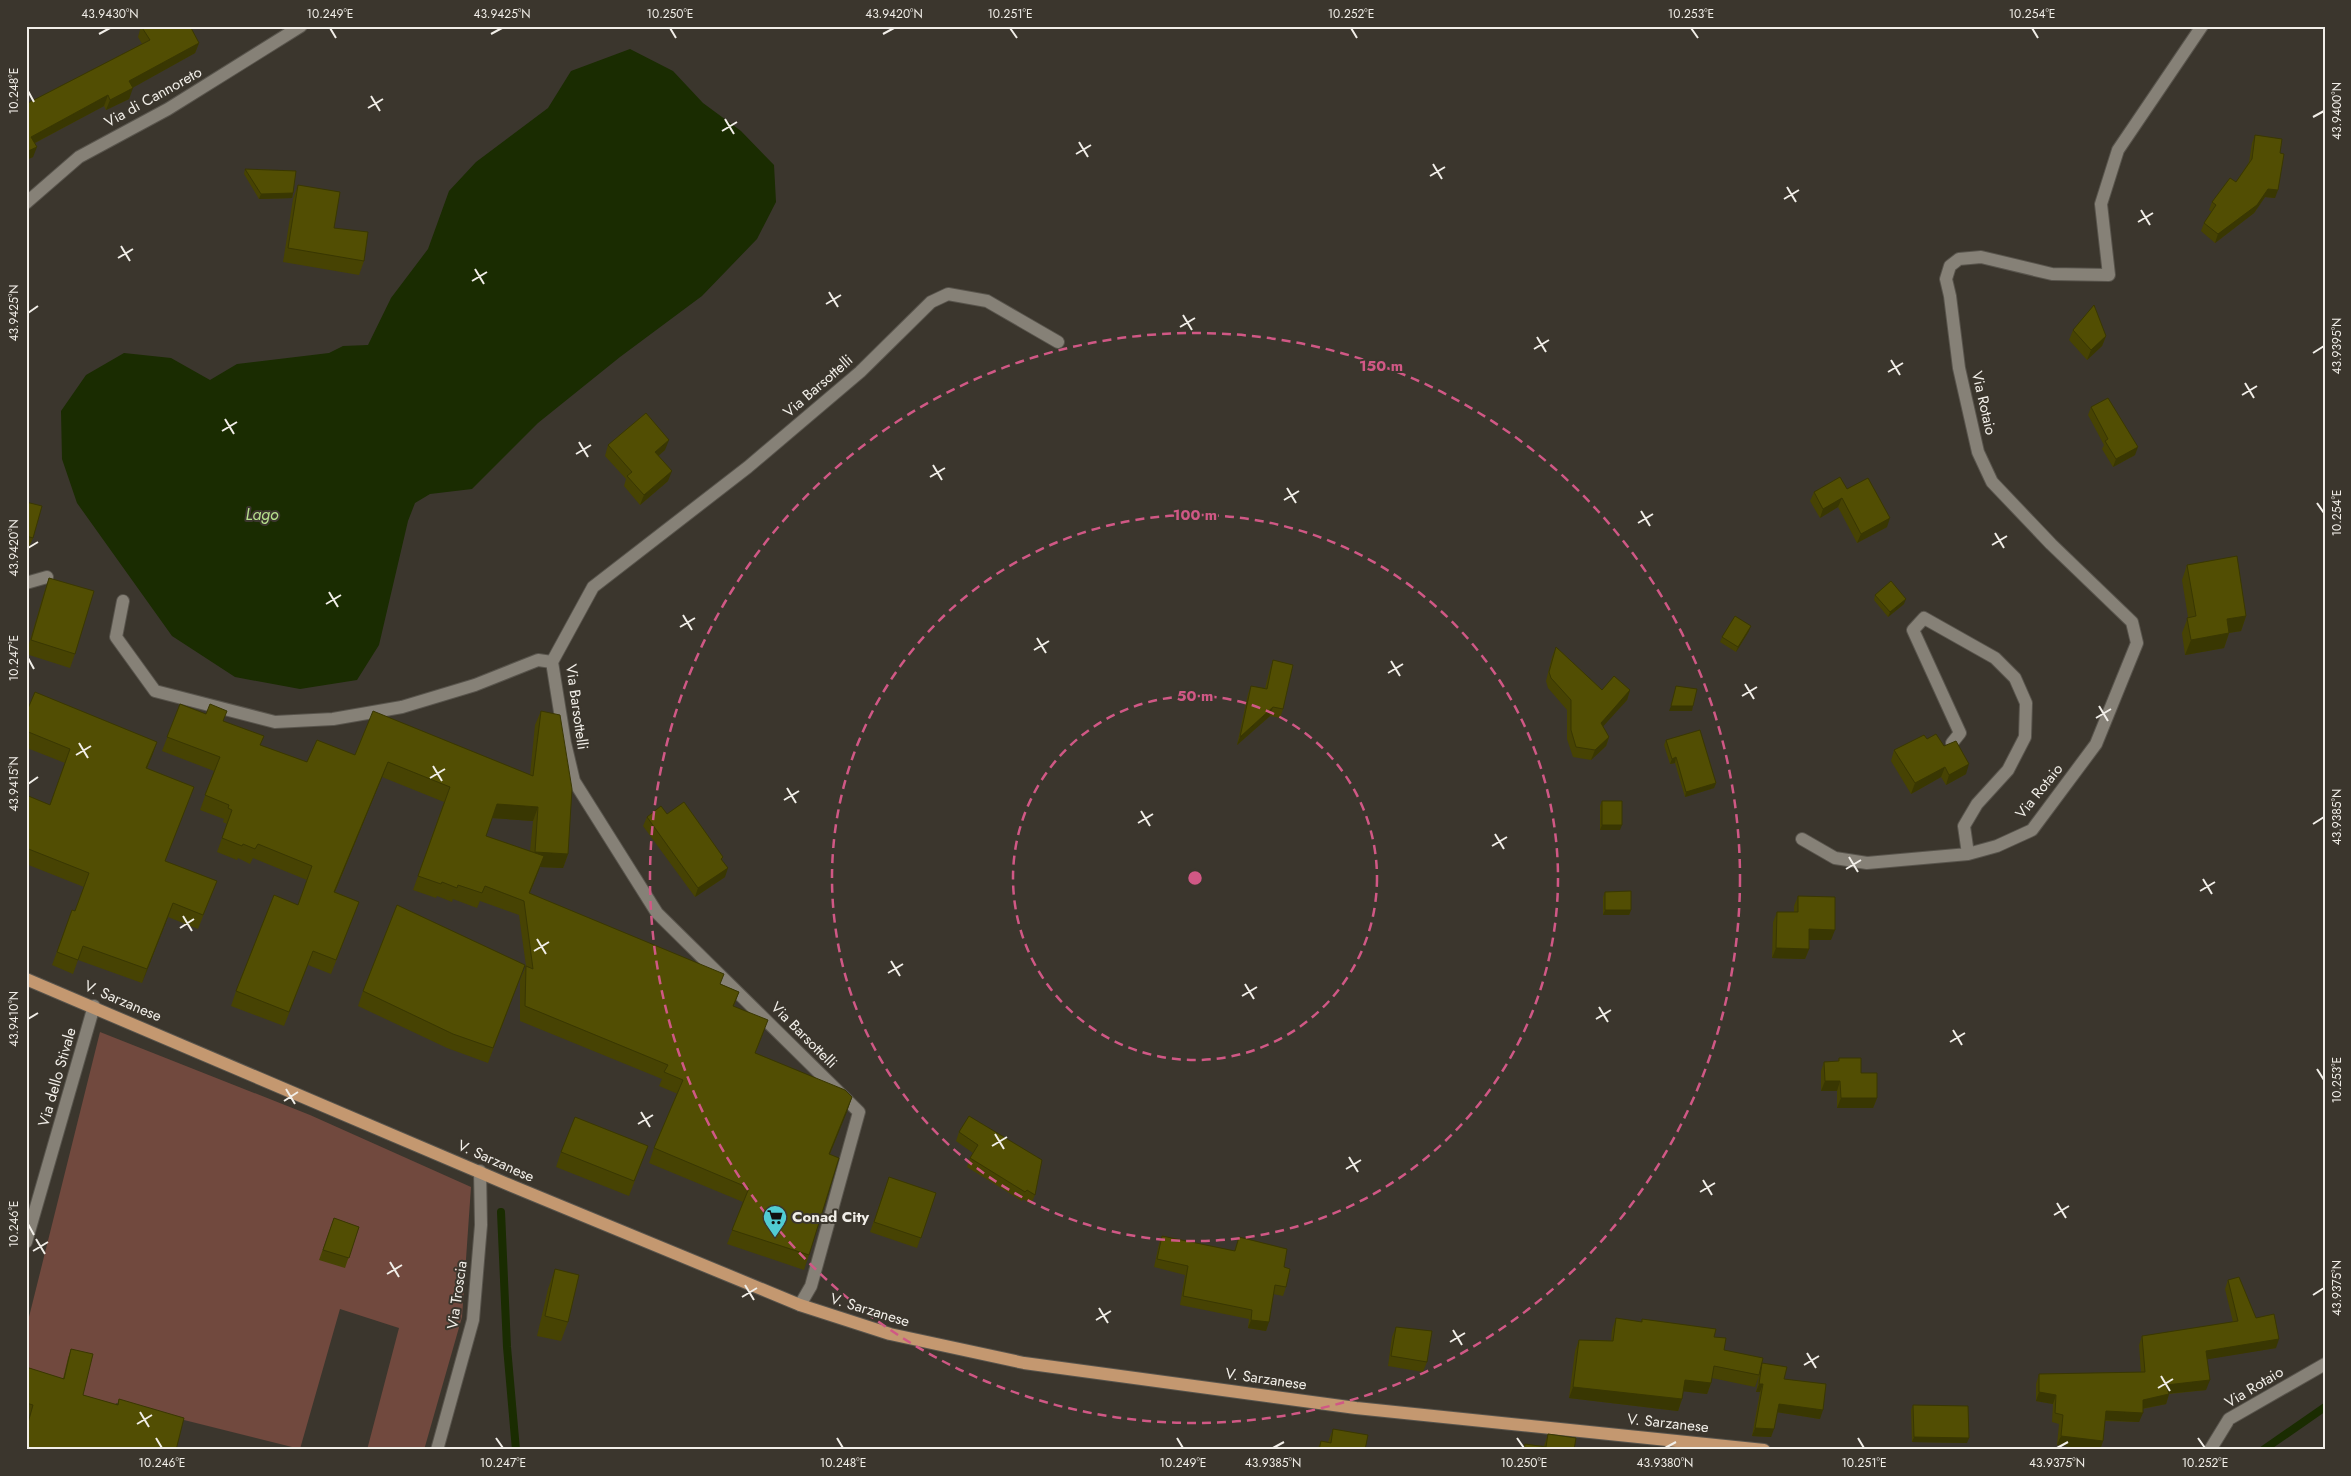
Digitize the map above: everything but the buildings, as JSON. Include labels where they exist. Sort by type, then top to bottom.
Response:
[{"type":"main road","name":"V. Sarzanese","points":[[26,979],[94,1006],[512,1186],[800,1305],[890,1334],[1024,1363],[1356,1408],[1764,1450]]},
{"type":"street","name":"Via di Cannoreto","points":[[26,203],[78,157],[168,109],[302,26]]},
{"type":"street","name":"Via Rotaio","points":[[1802,839],[1835,858],[1867,863],[1968,854],[1997,846],[2032,830],[2096,744],[2137,643],[2132,622],[2051,544],[1992,482],[1978,452],[1959,368],[1950,296],[1946,279],[1950,266],[1958,259],[1981,257],[2052,274],[2109,275],[2101,204],[2118,150],[2202,26]]},
{"type":"street","name":"Via Barsottelli","points":[[800,1305],[811,1286],[859,1112],[657,913],[574,780],[565,743],[552,662],[593,587],[748,468],[860,372],[931,302],[948,294],[987,301],[1058,342]]},
{"type":"street","points":[[26,583],[47,576]]},
{"type":"street","points":[[123,601],[116,638],[155,690],[275,722],[333,719],[402,707],[475,685],[538,660],[552,662]]},
{"type":"street","points":[[1952,743],[1960,733],[1913,630],[1924,618],[1995,658],[2015,678],[2026,703],[2026,737],[2008,770],[1977,804],[1964,826],[1968,854]]},
{"type":"street","name":"Via dello Stivale","points":[[26,1242],[94,1006]]},
{"type":"street","name":"Via Troscia","points":[[437,1450],[473,1320],[481,1225],[480,1172]]},
{"type":"street","name":"Via Rotaio","points":[[2210,1450],[2229,1420],[2325,1364]]},
{"type":"shaded area","points":[[100,1032],[310,1115],[471,1187],[462,1317],[424,1450],[367,1450],[399,1328],[340,1309],[300,1449],[116,1403],[114,1409],[54,1389],[26,1369],[26,1329]]},
{"type":"water","name":"Lago","points":[[630,49],[673,71],[703,103],[741,131],[774,165],[776,202],[757,239],[702,296],[620,357],[538,423],[472,489],[430,494],[415,503],[408,521],[379,645],[357,680],[300,689],[235,677],[172,636],[77,503],[62,459],[61,411],[86,375],[124,353],[171,358],[210,380],[237,364],[329,353],[343,346],[368,345],[391,298],[428,249],[449,191],[476,162],[548,108],[571,71]]},
{"type":"waterway","points":[[501,1212],[507,1347],[516,1450]]},
{"type":"waterway","points":[[2263,1450],[2325,1407]]},
{"type":"place","name":"Conad City","points":[[775,1238]]}]
